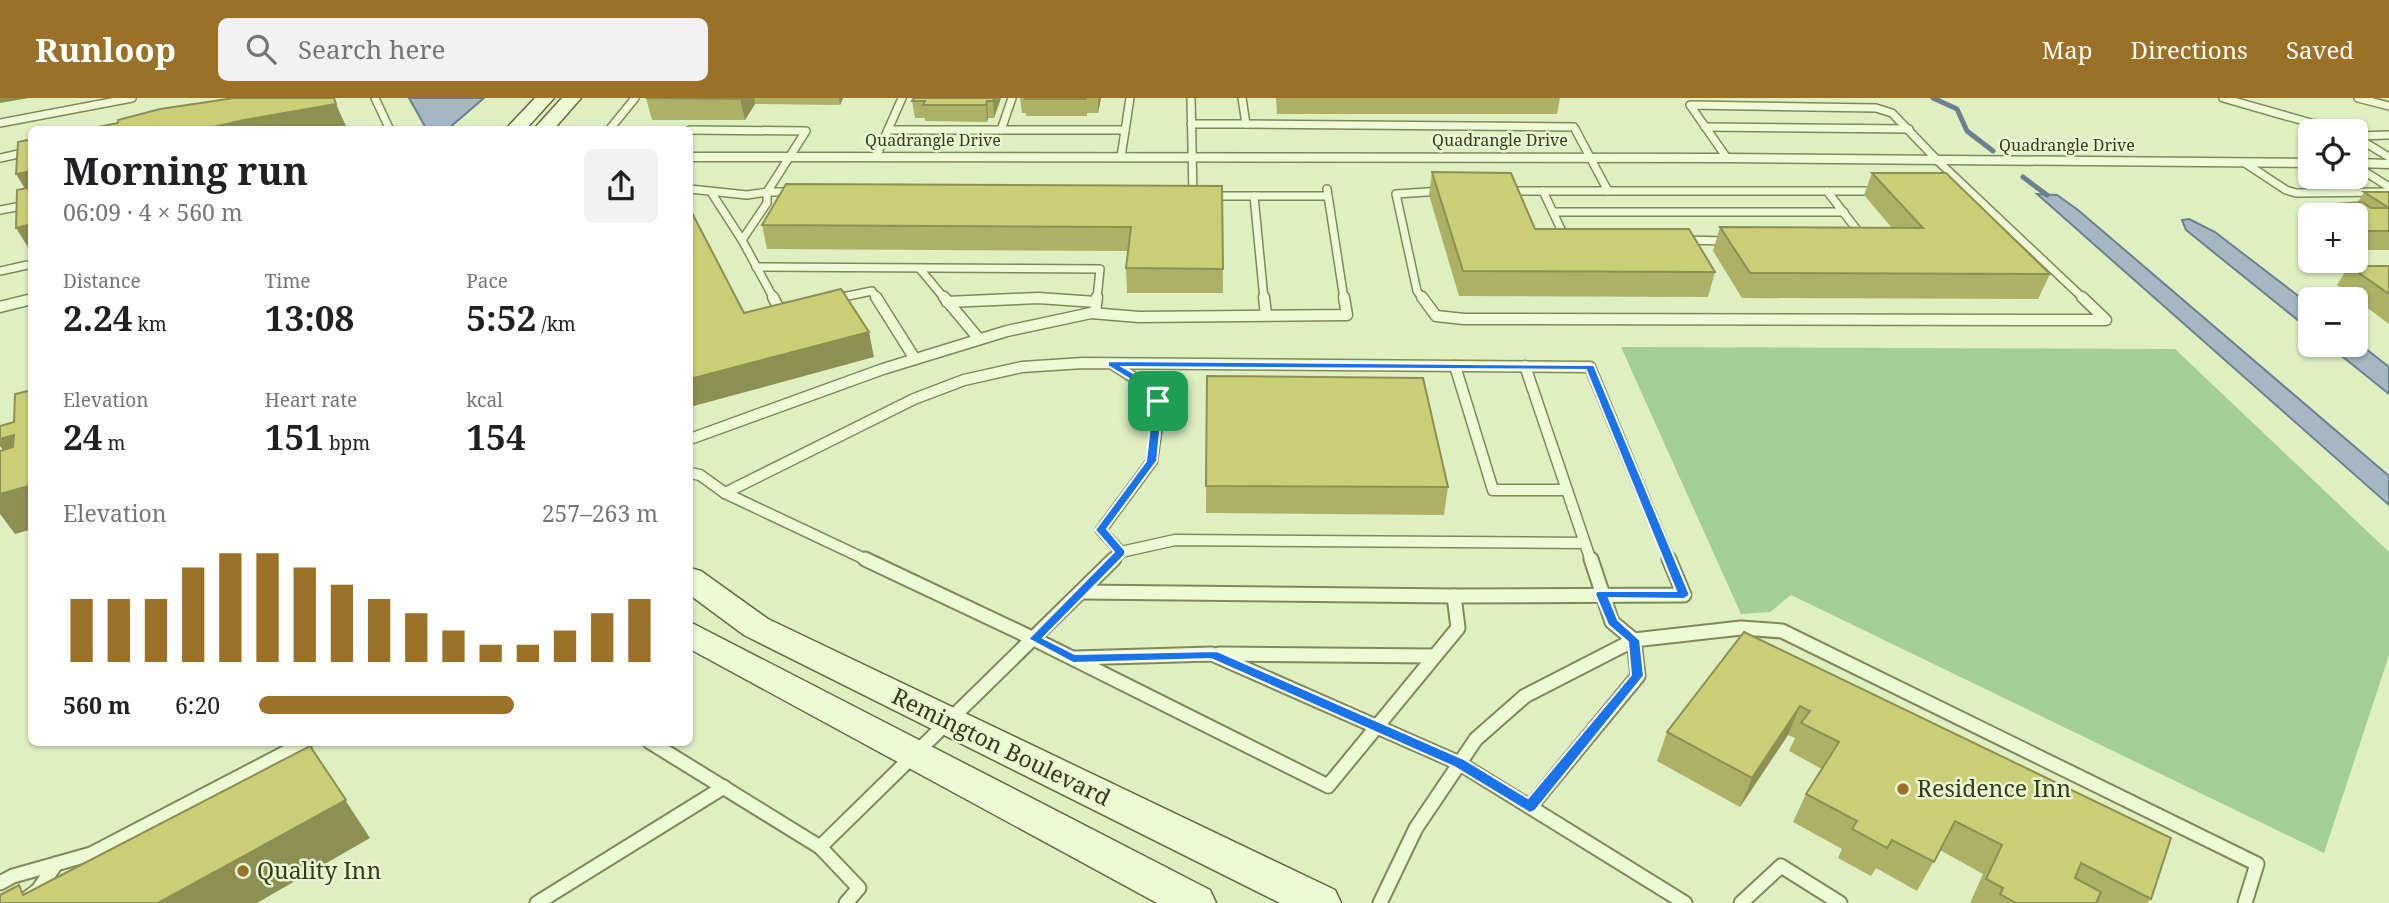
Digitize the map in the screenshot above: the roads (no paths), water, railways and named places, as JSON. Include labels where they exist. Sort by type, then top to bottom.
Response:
[{"type":"street","points":[[518,126],[545,98]]},
{"type":"street","points":[[546,126],[572,98]]},
{"type":"street","name":"Quadrangle Drive","points":[[693,157],[1727,158],[1939,162],[2298,163]]},
{"type":"street","points":[[2368,165],[2389,164]]},
{"type":"street","name":"Remington Boulevard","points":[[693,581],[756,627],[1320,903]]},
{"type":"street","points":[[693,636],[1195,903]]},
{"type":"lane","points":[[0,123],[132,98]]},
{"type":"lane","points":[[375,98],[387,126]]},
{"type":"lane","points":[[612,126],[635,98]]},
{"type":"lane","points":[[876,157],[902,98]]},
{"type":"lane","points":[[1002,130],[1012,98]]},
{"type":"lane","points":[[1121,157],[1130,98]]},
{"type":"lane","points":[[1191,98],[1190,157],[1193,196]]},
{"type":"lane","points":[[1242,98],[1245,124]]},
{"type":"lane","points":[[2223,98],[2298,119]]},
{"type":"lane","points":[[2358,98],[2389,106]]},
{"type":"lane","points":[[1454,191],[1396,194],[1417,291],[1436,316],[1478,319],[1935,322],[2106,320],[1970,192],[1892,113],[1876,108],[1690,105],[1727,158]]},
{"type":"lane","points":[[1191,124],[1574,127],[1608,191]]},
{"type":"lane","points":[[1705,127],[1909,129]]},
{"type":"lane","points":[[693,130],[806,131],[767,192],[766,203],[742,240]]},
{"type":"lane","points":[[888,130],[1125,130]]},
{"type":"lane","points":[[2368,136],[2389,135]]},
{"type":"lane","points":[[2368,144],[2389,157]]},
{"type":"lane","points":[[0,158],[28,153]]},
{"type":"lane","points":[[2245,163],[2286,190],[2296,192],[2389,190]]},
{"type":"lane","points":[[2368,174],[2389,190]]},
{"type":"lane","points":[[693,189],[747,195],[808,192]]},
{"type":"lane","points":[[1494,191],[1892,191]]},
{"type":"lane","points":[[1543,191],[1565,238],[1579,239]]},
{"type":"lane","points":[[1827,191],[1867,243],[1853,242]]},
{"type":"lane","points":[[712,192],[742,240],[779,309],[792,307]]},
{"type":"lane","points":[[693,438],[979,339],[1095,313],[1139,317],[1347,315],[1327,192],[1179,196]]},
{"type":"lane","points":[[1957,192],[1970,192]]},
{"type":"lane","points":[[1254,196],[1266,315]]},
{"type":"lane","points":[[0,210],[28,205]]},
{"type":"lane","points":[[1553,212],[1844,212]]},
{"type":"lane","points":[[1675,240],[1743,241]]},
{"type":"lane","points":[[0,271],[28,265]]},
{"type":"lane","points":[[756,267],[886,270],[1100,269],[1095,313]]},
{"type":"lane","points":[[920,269],[979,339]]},
{"type":"lane","points":[[819,302],[872,291],[886,270]]},
{"type":"lane","points":[[872,291],[915,359]]},
{"type":"lane","points":[[947,302],[1038,298],[1096,302]]},
{"type":"lane","points":[[0,307],[28,300]]},
{"type":"lane","points":[[1112,363],[1150,387],[1158,401],[1152,461],[1101,530],[1121,552]]},
{"type":"lane","points":[[724,493],[914,399],[964,380],[1023,367],[1112,363],[1590,367],[1684,595],[1454,596],[1082,592]]},
{"type":"lane","points":[[1455,366],[1493,490],[1567,490]]},
{"type":"lane","points":[[1525,366],[1612,622],[1634,640],[1638,676],[1530,807]]},
{"type":"lane","points":[[693,474],[700,475],[724,493],[1034,639],[1328,786],[1458,628],[1454,596]]},
{"type":"lane","points":[[820,847],[951,722],[1121,552],[1175,540],[1584,542]]},
{"type":"lane","points":[[1380,903],[1416,828],[1476,738],[1525,696],[1634,640],[1741,628],[1782,631],[2257,864],[2245,903]]},
{"type":"lane","points":[[1073,659],[1212,654],[1434,656]]},
{"type":"lane","points":[[1212,654],[1459,763],[1685,903]]},
{"type":"lane","points":[[0,883],[13,876],[91,854],[298,746]]},
{"type":"lane","points":[[656,746],[820,847],[859,888],[846,903]]},
{"type":"lane","points":[[537,903],[724,788]]},
{"type":"lane","points":[[21,903],[38,890],[55,864]]},
{"type":"lane","points":[[1741,903],[1781,866],[1840,903]]},
{"type":"water","points":[[409,98],[484,98],[451,126],[425,126]]},
{"type":"water","points":[[2037,194],[2057,195],[2078,210],[2389,476],[2389,505]]},
{"type":"water","points":[[2189,219],[2215,232],[2298,296],[2298,320],[2186,230],[2182,220]]},
{"type":"water","points":[[2368,350],[2389,367],[2389,394],[2343,357],[2368,357]]},
{"type":"waterway","points":[[1933,98],[1957,109],[1967,131],[1993,151]]},
{"type":"waterway","points":[[2023,177],[2047,195]]},
{"type":"place","name":"Residence Inn","points":[[1903,789]]},
{"type":"place","name":"Quality Inn","points":[[243,871]]}]
